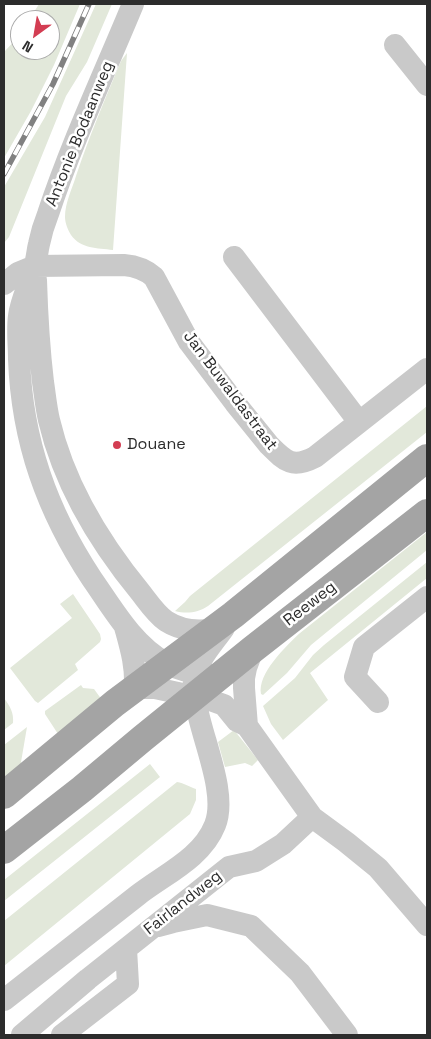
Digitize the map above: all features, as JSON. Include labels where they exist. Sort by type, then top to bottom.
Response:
[{"type":"main road","name":"Reeweg","points":[[4,795],[135,688],[223,622],[427,458]]},
{"type":"main road","name":"Reeweg","points":[[4,850],[82,789],[170,716],[203,682],[253,649],[427,513]]},
{"type":"street","name":"Antonie Bodaanweg","points":[[133,4],[86,113],[48,214],[35,266],[19,316],[20,376],[25,421],[42,484],[59,521],[86,569],[132,635],[167,664],[203,682]]},
{"type":"street","points":[[395,45],[427,85]]},
{"type":"street","points":[[234,257],[359,422],[427,369]]},
{"type":"street","name":"Jan Buwaldastraat","points":[[35,266],[124,265],[138,267],[150,273],[157,282],[189,342],[229,396],[281,458],[291,463],[306,462],[359,422]]},
{"type":"street","name":"Antonie Bodaanweg","points":[[35,266],[41,360],[48,419],[54,441],[74,492],[108,547],[133,583],[159,615],[166,621],[195,631],[223,622]]},
{"type":"street","points":[[4,284],[18,273],[35,266]]},
{"type":"street","points":[[378,702],[355,677],[364,647],[427,597]]},
{"type":"street","name":"Reeweg","points":[[203,682],[202,659],[223,622]]},
{"type":"street","name":"Antonie Bodaanweg","points":[[124,624],[136,674],[135,688]]},
{"type":"street","points":[[247,726],[244,678],[253,649]]},
{"type":"street","points":[[135,688],[155,688],[203,682],[210,700],[224,705],[237,721],[247,726],[312,817],[378,868],[427,924]]},
{"type":"street","name":"Fairlandweg","points":[[4,1000],[143,891],[186,861],[210,836],[216,823],[218,798],[214,774],[200,726],[203,682]]},
{"type":"street","points":[[170,716],[181,717],[200,726]]},
{"type":"street","name":"Fairlandweg","points":[[22,1035],[150,929],[229,867],[256,861],[283,844],[312,817]]},
{"type":"street","points":[[150,929],[207,915],[251,926],[300,973],[347,1035]]},
{"type":"street","points":[[62,1035],[128,984],[126,949]]},
{"type":"shaded area","points":[[39,4],[80,4],[60,51],[60,10],[35,10]]},
{"type":"shaded area","points":[[96,4],[112,4],[87,62],[66,96],[9,237],[4,243],[4,187],[45,117]]},
{"type":"shaded area","points":[[10,46],[10,60],[56,60],[31,111],[4,158],[4,52]]},
{"type":"shaded area","points":[[127,53],[113,250],[95,248],[80,243],[71,235],[65,217],[66,207],[97,118],[121,61]]},
{"type":"shaded area","points":[[427,406],[427,432],[208,606],[192,612],[175,611],[190,596]]},
{"type":"shaded area","points":[[427,532],[427,550],[311,645],[287,673],[263,695],[261,694],[263,678],[268,669],[280,653],[300,633]]},
{"type":"shaded area","points":[[427,562],[427,578],[310,673],[328,700],[283,740],[271,724],[263,706],[295,678],[313,655],[324,645]]},
{"type":"shaded area","points":[[73,594],[100,634],[101,639],[75,664],[78,670],[38,703],[10,668],[72,618],[60,604]]},
{"type":"shaded area","points":[[81,685],[83,688],[94,689],[102,700],[58,734],[45,711]]},
{"type":"shaded area","points":[[4,698],[11,710],[13,723],[4,730]]},
{"type":"shaded area","points":[[27,727],[20,768],[4,781],[4,745]]},
{"type":"shaded area","points":[[234,730],[258,760],[252,766],[245,763],[225,767],[218,742]]},
{"type":"shaded area","points":[[150,764],[160,777],[4,901],[4,880]]},
{"type":"shaded area","points":[[177,782],[196,789],[196,800],[190,814],[4,966],[4,921]]},
{"type":"railway","points":[[4,174],[53,84],[89,4]]},
{"type":"place","name":"Douane","points":[[117,445]]}]
